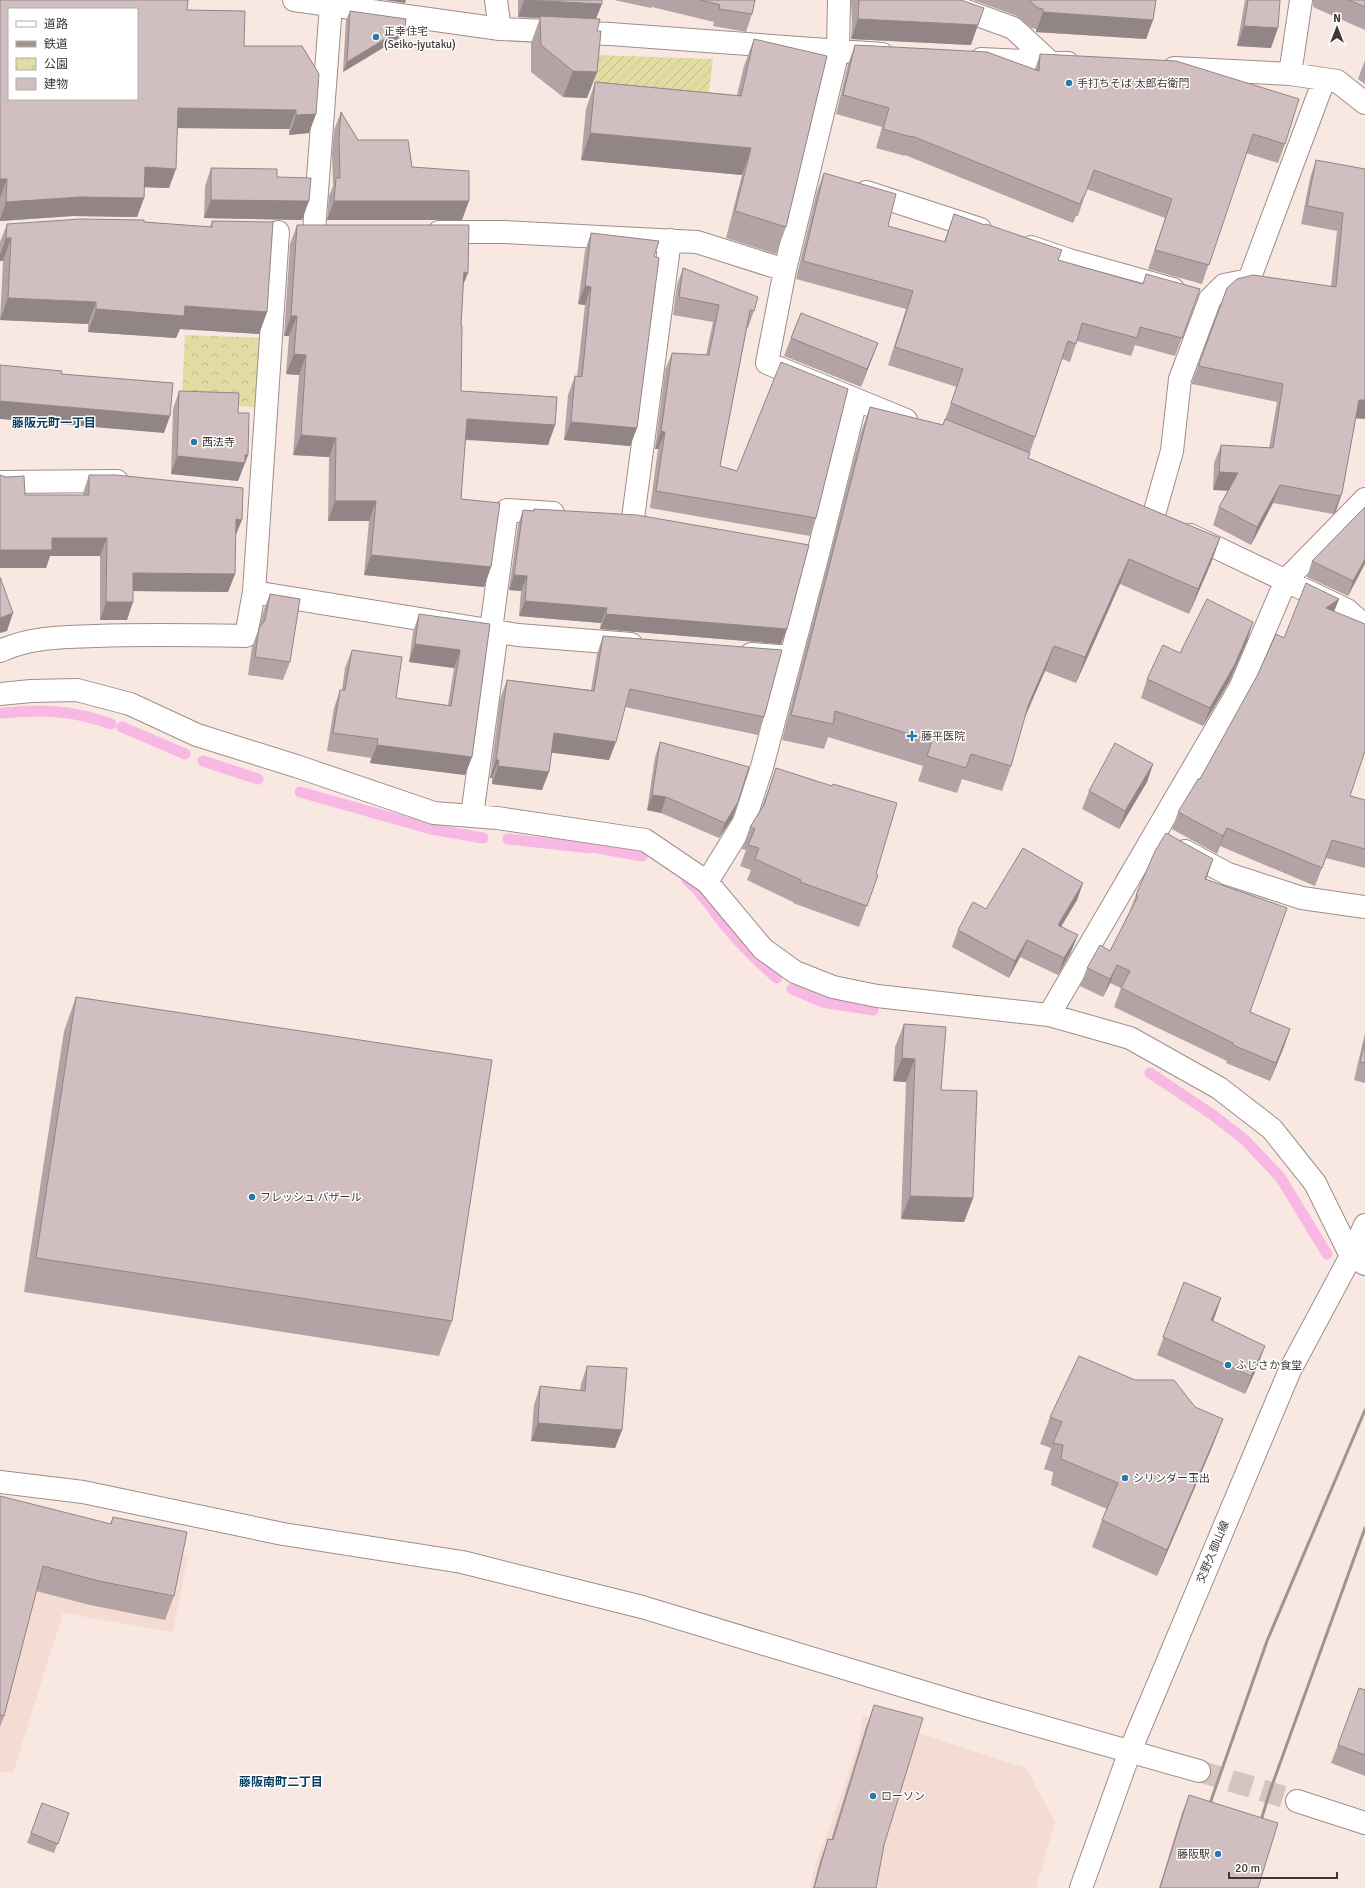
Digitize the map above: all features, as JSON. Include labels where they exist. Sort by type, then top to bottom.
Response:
[{"type":"street","points":[[294,0],[331,5],[359,5],[500,29],[610,34],[838,52],[901,55]]},
{"type":"street","points":[[496,0],[500,29]]},
{"type":"street","points":[[839,0],[838,52],[785,270],[767,363],[923,426]]},
{"type":"street","points":[[936,0],[1013,28],[1050,62]]},
{"type":"street","points":[[1290,74],[1301,0]]},
{"type":"street","points":[[314,231],[331,5]]},
{"type":"street","points":[[964,58],[1090,64]]},
{"type":"street","points":[[1154,67],[1290,74],[1337,81],[1365,103]]},
{"type":"street","points":[[1153,518],[1172,451],[1180,379],[1210,300],[1224,285],[1249,280],[1324,80]]},
{"type":"street","points":[[807,175],[926,210],[1069,260],[1210,300]]},
{"type":"street","points":[[0,651],[9,647],[40,640],[82,637],[134,635],[246,636],[254,592],[252,495],[270,232],[337,231]]},
{"type":"street","points":[[417,232],[504,232],[697,242],[785,270]]},
{"type":"street","points":[[633,518],[670,240]]},
{"type":"street","points":[[707,882],[744,822],[780,721],[791,657],[856,400]]},
{"type":"street","points":[[0,482],[110,480],[133,482]]},
{"type":"street","points":[[1050,1016],[1154,834],[1240,688],[1286,580],[1365,499]]},
{"type":"street","points":[[1131,509],[1286,580],[1347,610],[1365,626]]},
{"type":"street","points":[[472,816],[507,510],[570,514]]},
{"type":"street","points":[[609,516],[656,522]]},
{"type":"street","points":[[796,546],[819,550]]},
{"type":"street","points":[[254,592],[518,635],[651,646]]},
{"type":"street","points":[[729,652],[791,657]]},
{"type":"street","points":[[0,694],[31,691],[78,690],[130,704],[197,735],[296,766],[434,814],[497,818],[645,840],[707,882],[763,949],[795,972],[833,987],[877,996],[1050,1016],[1130,1038],[1218,1088],[1272,1129],[1315,1183],[1358,1260]]},
{"type":"street","points":[[1154,834],[1228,874],[1302,898],[1365,907]]},
{"type":"street","name":"交野久御山線","points":[[1081,1888],[1130,1751],[1290,1370],[1358,1260],[1365,1225]]},
{"type":"street","points":[[0,1482],[83,1492],[283,1534],[462,1562],[642,1607],[976,1708],[1199,1771]]},
{"type":"street","points":[[1297,1801],[1365,1823]]},
{"type":"shaded area","points":[[0,1518],[188,1556],[173,1632],[63,1613],[13,1773],[0,1771]]},
{"type":"shaded area","points":[[863,1715],[1026,1768],[1055,1822],[1036,1888],[810,1888],[816,1862],[842,1793],[860,1737]]},
{"type":"green space","points":[[596,55],[713,59],[706,112],[594,97]]},
{"type":"green space","points":[[185,335],[261,338],[258,407],[223,405],[182,394]]},
{"type":"building","points":[[0,0],[188,0],[187,10],[245,11],[244,46],[302,46],[319,74],[316,114],[296,115],[296,110],[178,108],[176,169],[145,167],[144,198],[80,197],[6,202],[7,179],[0,179]]},
{"type":"building","points":[[524,0],[602,0],[602,4]]},
{"type":"building","points":[[700,0],[755,0],[752,14],[719,9],[720,5]]},
{"type":"building","points":[[859,0],[961,0],[984,8],[978,25],[858,19]]},
{"type":"building","points":[[1029,0],[1156,0],[1153,20],[1043,12],[1043,9],[1038,8]]},
{"type":"building","points":[[1248,0],[1280,0],[1278,28],[1244,26]]},
{"type":"building","points":[[1349,0],[1365,0],[1365,7]]},
{"type":"building","points":[[350,11],[406,19],[405,27],[347,62]]},
{"type":"building","points":[[540,16],[600,19],[597,31],[601,31],[597,72],[573,71],[541,45]]},
{"type":"building","points":[[754,39],[827,56],[786,227],[735,211],[751,148],[590,133],[595,82],[741,96]]},
{"type":"building","points":[[855,45],[987,52],[1039,71],[1040,54],[1176,61],[1299,99],[1285,144],[1253,134],[1209,265],[1155,250],[1172,199],[1094,170],[1080,204],[912,136],[911,137],[883,129],[889,108],[843,95]]},
{"type":"building","points":[[341,112],[358,140],[408,140],[412,167],[469,171],[469,201],[334,201],[336,178],[340,178],[339,137]]},
{"type":"building","points":[[1316,160],[1365,169],[1365,400],[1359,400],[1342,493],[1340,496],[1280,485],[1257,527],[1219,507],[1238,473],[1219,472],[1221,445],[1273,448],[1283,384],[1199,366],[1199,364],[1227,288],[1237,279],[1253,275],[1336,287],[1343,213],[1307,206]]},
{"type":"building","points":[[211,168],[277,169],[277,177],[311,178],[309,201],[211,200]]},
{"type":"building","points":[[824,173],[896,194],[888,226],[945,242],[954,214],[1062,250],[1058,260],[1143,284],[1146,274],[1200,289],[1182,338],[1140,327],[1137,338],[1082,323],[1076,344],[1068,341],[1035,437],[951,403],[963,369],[895,347],[913,291],[803,261]]},
{"type":"building","points":[[81,219],[144,220],[144,222],[212,227],[212,221],[273,222],[267,312],[185,306],[184,316],[96,309],[96,302],[8,298],[11,238],[6,238],[7,224]]},
{"type":"building","points":[[297,225],[469,225],[468,273],[464,272],[461,326],[461,391],[557,397],[555,425],[467,419],[461,499],[500,503],[491,567],[371,555],[376,501],[335,501],[336,438],[301,435],[306,355],[294,354],[297,316],[291,316]]},
{"type":"building","points":[[591,233],[659,241],[654,256],[659,258],[637,428],[571,422],[575,376],[582,377],[591,287],[585,286]]},
{"type":"building","points":[[683,268],[758,297],[754,311],[750,310],[720,466],[737,471],[781,362],[848,389],[816,518],[656,491],[665,432],[661,431],[672,353],[709,355],[719,305],[679,297]]},
{"type":"building","points":[[801,313],[878,343],[867,369],[791,338]]},
{"type":"building","points":[[0,365],[62,371],[61,374],[173,383],[170,416],[0,401]]},
{"type":"building","points":[[179,391],[239,393],[238,413],[249,413],[248,455],[245,455],[245,463],[177,456]]},
{"type":"building","points":[[870,407],[943,425],[945,419],[1030,453],[1028,458],[1220,538],[1198,589],[1129,559],[1085,657],[1054,646],[1028,706],[1011,766],[971,754],[966,768],[927,756],[932,741],[835,711],[833,724],[791,715]]},
{"type":"building","points":[[0,475],[6,477],[24,476],[25,495],[89,495],[89,475],[116,475],[243,488],[242,520],[236,519],[235,574],[133,573],[133,602],[106,602],[107,538],[52,538],[52,550],[0,550]]},
{"type":"building","points":[[1365,507],[1365,559],[1353,581],[1312,561]]},
{"type":"building","points":[[534,509],[637,515],[809,545],[787,629],[606,614],[607,608],[525,601],[527,576],[514,575],[523,510],[534,511]]},
{"type":"building","points":[[0,577],[13,613],[0,618]]},
{"type":"building","points":[[1306,583],[1339,599],[1326,608],[1365,624],[1365,751],[1350,796],[1365,800],[1365,849],[1332,840],[1322,868],[1227,828],[1223,836],[1178,812],[1198,779],[1200,779],[1257,676],[1276,634],[1284,638]]},
{"type":"building","points":[[270,594],[300,599],[290,662],[255,657],[259,628],[265,620]]},
{"type":"building","points":[[1207,599],[1253,622],[1235,664],[1210,708],[1147,679],[1163,645],[1180,653]]},
{"type":"building","points":[[419,614],[490,624],[472,757],[377,745],[378,739],[333,733],[340,690],[345,690],[352,650],[402,657],[396,698],[451,706],[460,650],[415,644]]},
{"type":"building","points":[[603,636],[782,650],[764,717],[630,689],[616,742],[554,733],[549,772],[498,766],[499,760],[496,760],[507,680],[594,691]]},
{"type":"building","points":[[660,742],[749,767],[738,802],[725,823],[666,797],[652,795]]},
{"type":"building","points":[[1115,743],[1153,764],[1125,811],[1089,791]]},
{"type":"building","points":[[776,768],[832,786],[833,784],[897,803],[876,874],[878,875],[867,906],[800,882],[801,880],[755,859],[759,848],[748,845],[755,829],[750,827],[764,805]]},
{"type":"building","points":[[1166,833],[1213,859],[1205,879],[1287,908],[1250,1012],[1290,1029],[1276,1063],[1233,1045],[1233,1043],[1121,988],[1130,971],[1117,965],[1110,979],[1087,968],[1100,945],[1110,951],[1138,896],[1136,895],[1155,851]]},
{"type":"building","points":[[1023,848],[1083,883],[1058,925],[1078,935],[1064,958],[1027,940],[1015,961],[958,930],[973,902],[986,909]]},
{"type":"building","points":[[76,997],[492,1060],[452,1321],[36,1258]]},
{"type":"building","points":[[904,1024],[946,1027],[941,1090],[977,1091],[973,1198],[910,1196],[915,1059],[902,1058]]},
{"type":"building","points":[[1365,1042],[1365,1063],[1360,1062]]},
{"type":"building","points":[[1184,1282],[1221,1298],[1211,1320],[1265,1346],[1251,1376],[1163,1337]]},
{"type":"building","name":"シリンダー玉出","points":[[1079,1356],[1135,1380],[1174,1380],[1195,1407],[1223,1419],[1167,1550],[1102,1520],[1118,1483],[1061,1459],[1063,1445],[1053,1443],[1062,1422],[1050,1417]]},
{"type":"building","points":[[587,1366],[627,1368],[622,1430],[538,1423],[540,1386],[585,1391]]},
{"type":"building","points":[[0,1496],[111,1524],[113,1517],[187,1532],[174,1596],[99,1581],[43,1566],[4,1716],[0,1715]]},
{"type":"building","points":[[1359,1688],[1365,1690],[1365,1755],[1338,1745]]},
{"type":"building","points":[[874,1705],[923,1718],[884,1845],[876,1888],[814,1888],[828,1839],[833,1840]]},
{"type":"building","name":"藤阪駅","points":[[1189,1795],[1278,1823],[1258,1888],[1160,1888]]},
{"type":"building","points":[[42,1803],[69,1813],[58,1844],[31,1833]]},
{"type":"waterway","points":[[2,713],[31,711],[70,713],[97,719],[111,724]]},
{"type":"waterway","points":[[122,727],[185,754]]},
{"type":"waterway","points":[[203,761],[258,779]]},
{"type":"waterway","points":[[300,792],[431,829],[483,838]]},
{"type":"waterway","points":[[508,839],[591,848]]},
{"type":"waterway","points":[[597,848],[642,856]]},
{"type":"waterway","points":[[687,880],[702,895],[742,945],[777,978]]},
{"type":"waterway","points":[[792,989],[822,1002],[873,1010]]},
{"type":"waterway","points":[[1150,1073],[1213,1115],[1245,1140],[1280,1177],[1327,1254]]},
{"type":"tunnel","points":[[1199,1771],[1297,1801]]},
{"type":"railway","points":[[1207,1812],[1267,1641],[1365,1410]]},
{"type":"railway","points":[[1259,1827],[1270,1791],[1365,1528]]},
{"type":"place","name":"正幸住宅 (Seiko-jyutaku)","points":[[376,37]]},
{"type":"place","name":"手打ちそば 太郎右衛門","points":[[1069,83]]},
{"type":"place","name":"西法寺","points":[[194,442]]},
{"type":"place","name":"藤平医院","points":[[912,736]]},
{"type":"place","name":"フレッシュ バザール","points":[[252,1197]]},
{"type":"place","name":"ふじさか食堂","points":[[1228,1365]]},
{"type":"place","name":"シリンダー玉出","points":[[1125,1478]]},
{"type":"place","name":"ローソン","points":[[873,1796]]},
{"type":"place","name":"藤阪駅","points":[[1218,1854]]},
{"type":"district","name":"藤阪元町一丁目","points":[[54,423]]},
{"type":"district","name":"藤阪南町二丁目","points":[[281,1782]]}]
